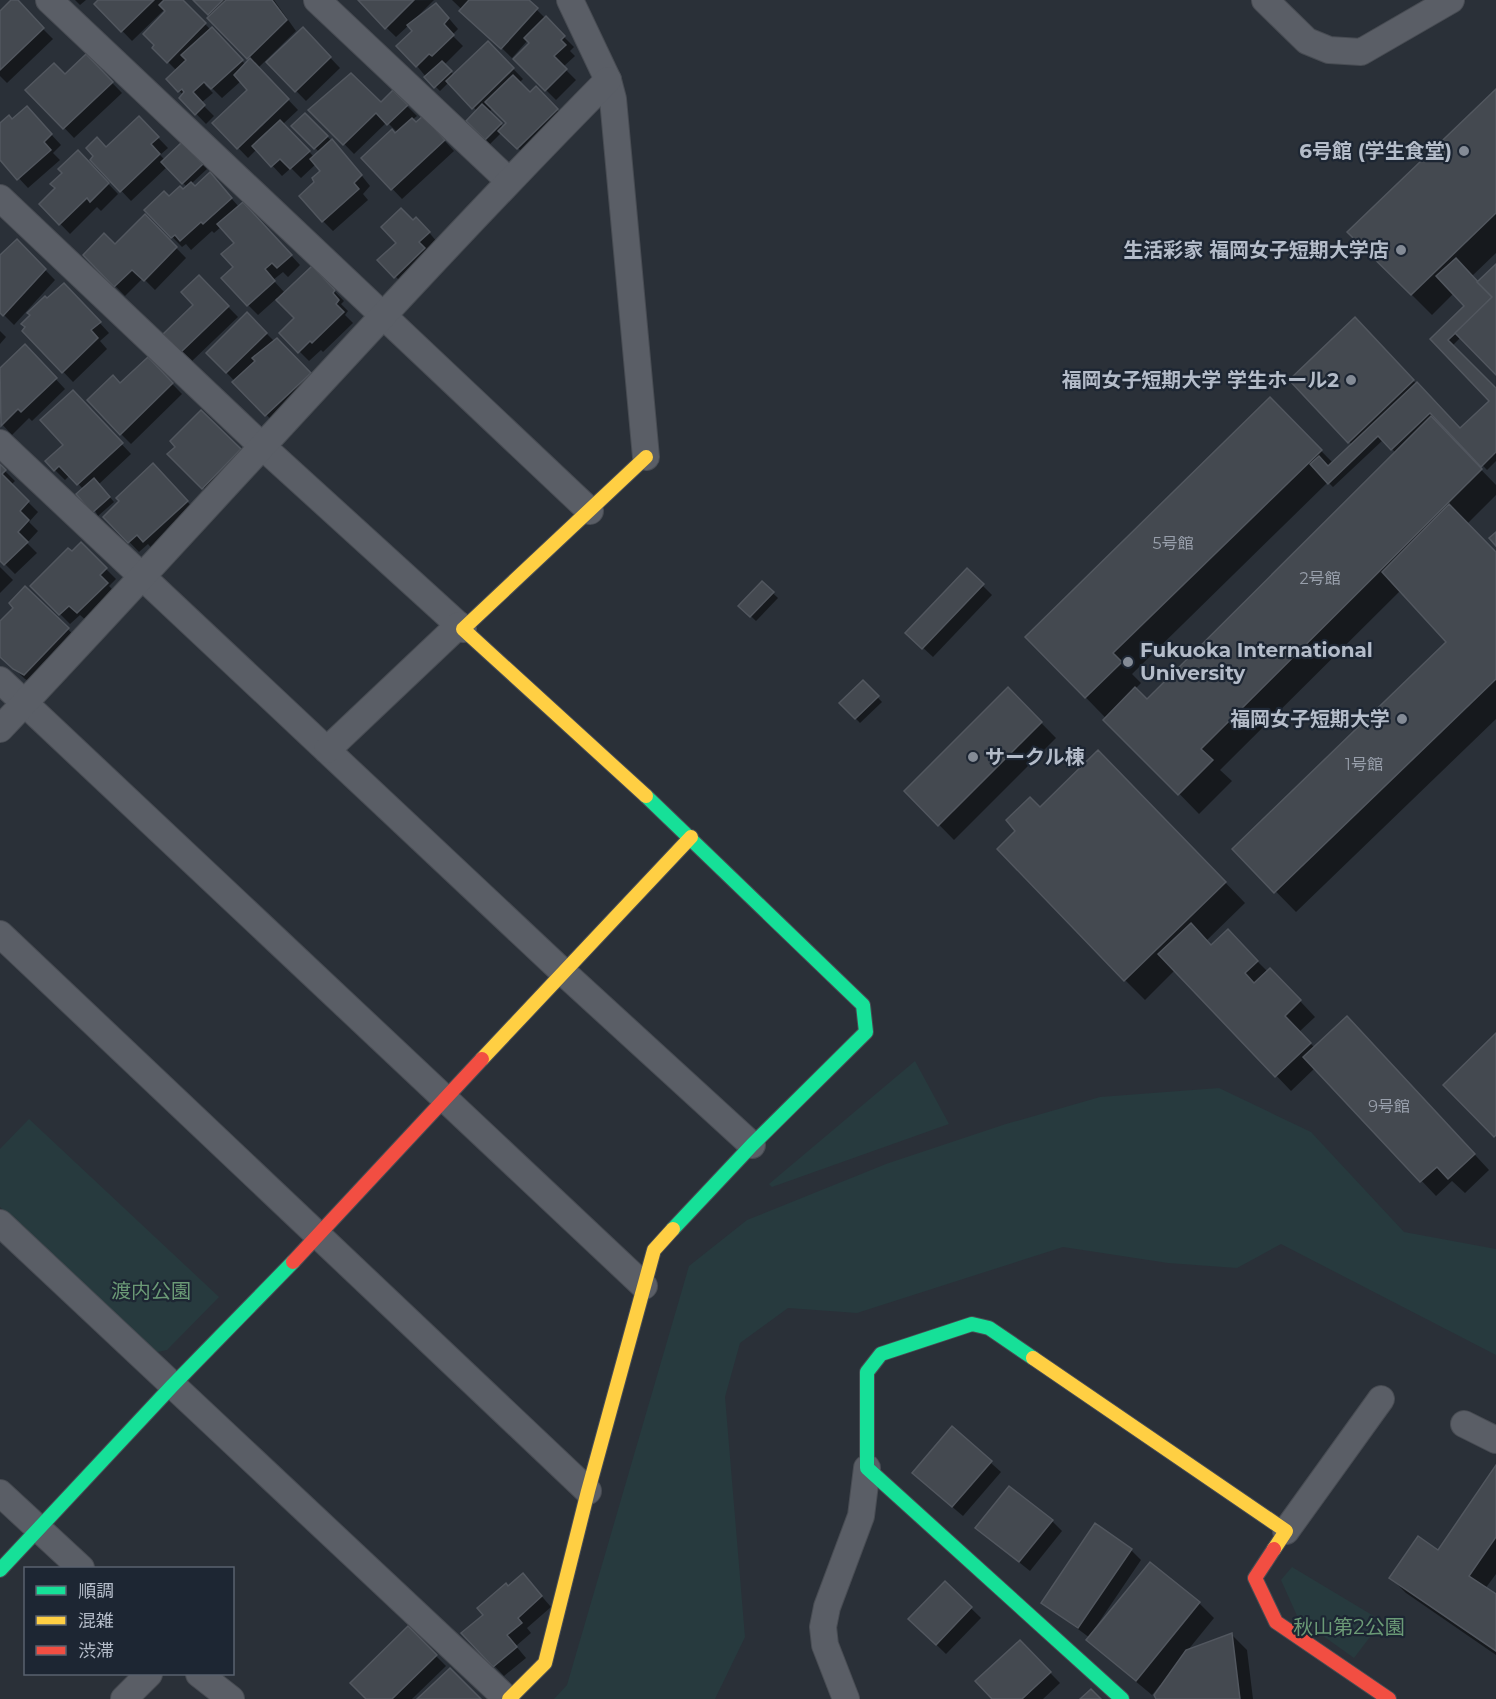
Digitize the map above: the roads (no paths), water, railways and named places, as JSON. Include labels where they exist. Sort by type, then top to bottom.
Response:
[{"type":"street","points":[[49,0],[590,510]]},
{"type":"street","points":[[317,0],[509,181]]},
{"type":"street","points":[[327,750],[646,457],[613,99],[608,80],[570,0]]},
{"type":"street","points":[[1265,0],[1307,41],[1329,50],[1361,52],[1450,0]]},
{"type":"street","points":[[0,729],[143,578],[509,181],[608,80]]},
{"type":"street","points":[[0,198],[263,447],[691,837],[862,1005],[866,1032],[752,1145],[654,1250],[588,1491],[545,1663],[508,1699],[0,1223]]},
{"type":"street","points":[[0,443],[563,972],[752,1145]]},
{"type":"street","points":[[0,680],[644,1286]]},
{"type":"street","points":[[0,1570],[40,1530],[172,1386],[320,1235],[691,837]]},
{"type":"street","points":[[0,934],[588,1491]]},
{"type":"street","points":[[848,1695],[825,1645],[823,1627],[827,1607],[861,1516],[867,1468],[867,1372],[881,1354],[972,1324],[981,1325],[1286,1531]]},
{"type":"street","points":[[1381,1399],[1255,1578],[1276,1622],[1389,1699]]},
{"type":"street","points":[[1464,1424],[1496,1440]]},
{"type":"street","points":[[867,1468],[1122,1699]]},
{"type":"street","points":[[0,1493],[79,1567]]},
{"type":"street","points":[[124,1699],[148,1675]]},
{"type":"street","points":[[200,1675],[231,1699]]},
{"type":"place","name":"6号館 (学生食堂)","points":[[1464,151]]},
{"type":"place","name":"生活彩家 福岡女子短期大学店","points":[[1401,250]]},
{"type":"place","name":"福岡女子短期大学 学生ホール2","points":[[1351,380]]},
{"type":"place","name":"Fukuoka International University","points":[[1128,662]]},
{"type":"place","name":"福岡女子短期大学","points":[[1402,719]]},
{"type":"place","name":"サークル棟","points":[[973,757]]},
{"type":"park label","name":"渡内公園","points":[[151,1291]]},
{"type":"park label","name":"秋山第2公園","points":[[1349,1627]]}]
